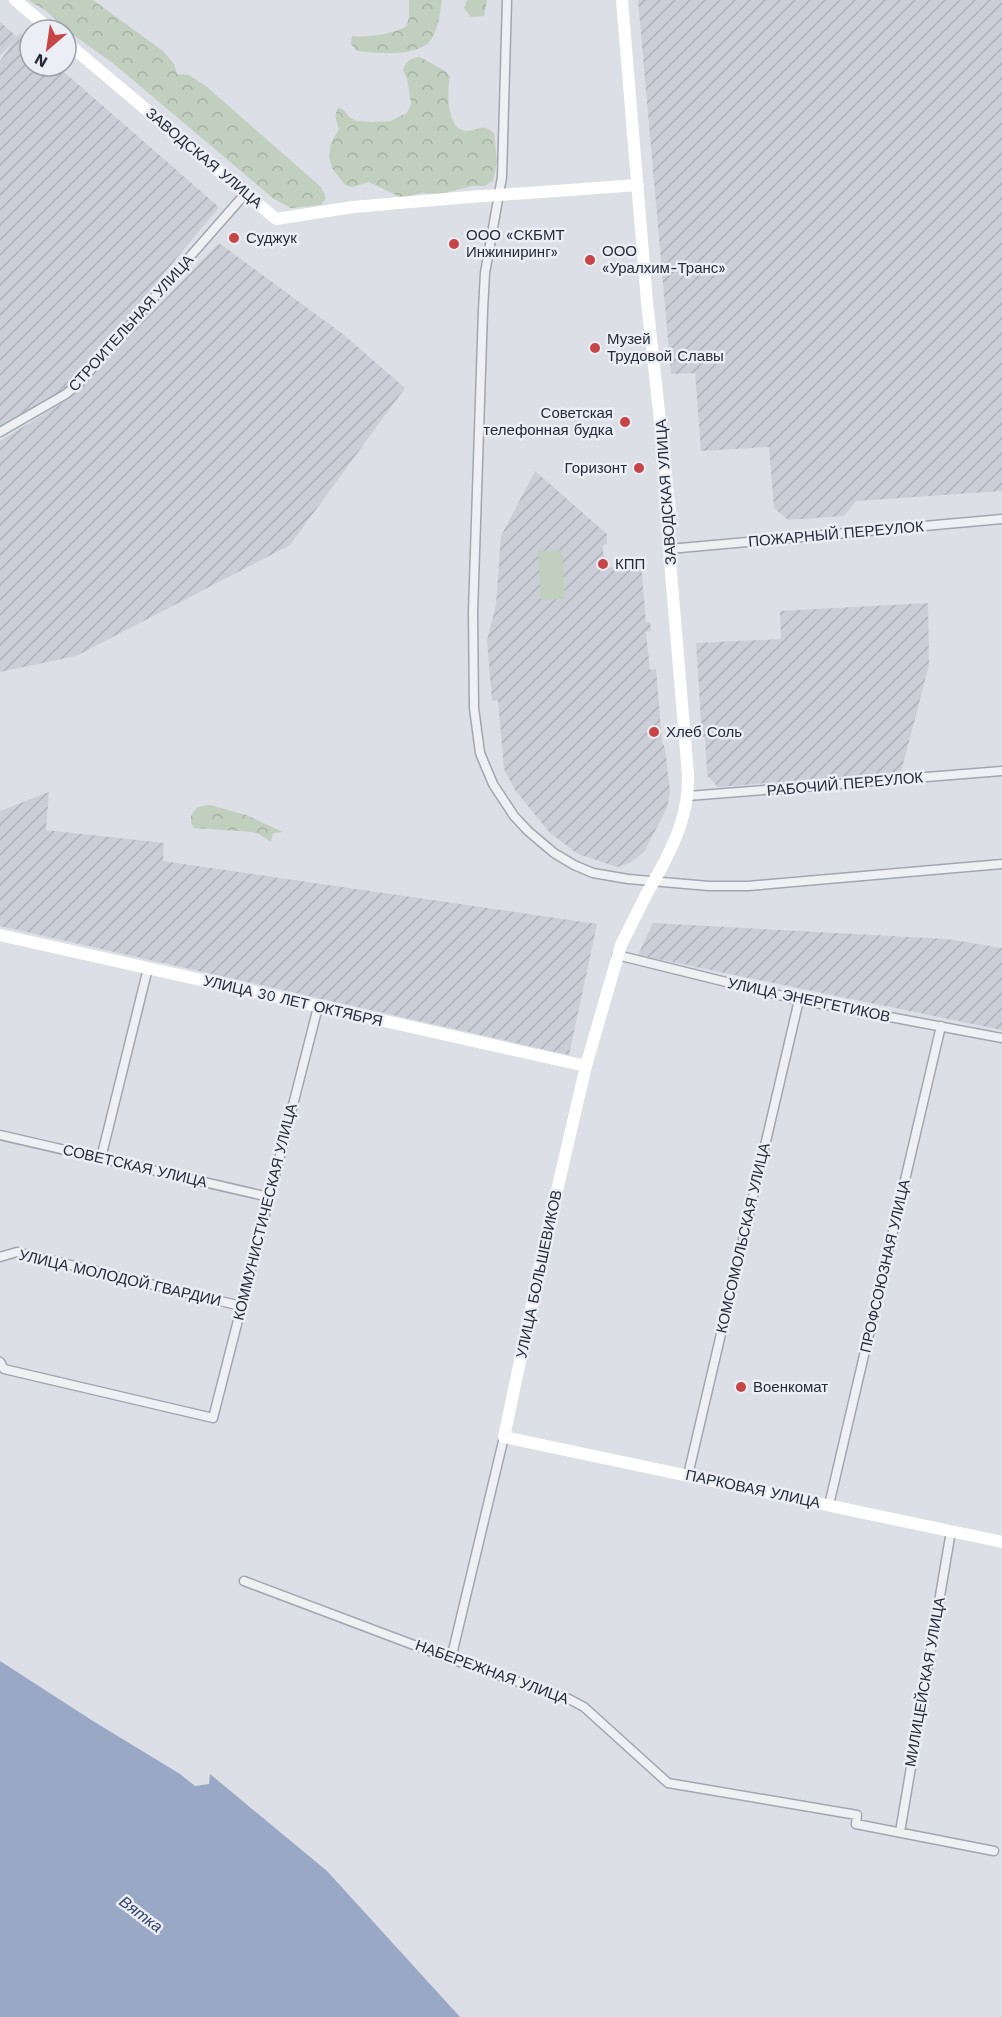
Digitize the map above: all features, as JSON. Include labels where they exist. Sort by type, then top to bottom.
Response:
[{"type":"street","points":[[15,0],[37,18]]},
{"type":"street","points":[[507,0],[502,177],[488,254],[483,310],[473,612],[476,729],[480,753],[493,784],[514,816],[544,846],[574,865],[615,878],[699,885],[748,886],[1002,864]]},
{"type":"street","name":"ЗАВОДСКАЯ УЛИЦА","points":[[622,0],[647,302],[670,512],[669,549],[688,775],[688,796],[676,838],[646,896]]},
{"type":"street","name":"ЗАВОДСКАЯ УЛИЦА","points":[[78,52],[276,219],[353,207],[638,184]]},
{"type":"street","name":"СТРОИТЕЛЬНАЯ УЛИЦА","points":[[0,432],[66,394],[79,383],[245,194]]},
{"type":"street","name":"ПОЖАРНЫЙ ПЕРЕУЛОК","points":[[669,549],[1002,519]]},
{"type":"street","name":"РАБОЧИЙ ПЕРЕУЛОК","points":[[688,796],[1002,771]]},
{"type":"street","name":"УЛИЦА БОЛЬШЕВИКОВ","points":[[451,1659],[504,1437],[546,1238],[586,1066],[617,955],[646,896]]},
{"type":"street","name":"УЛИЦА 30 ЛЕТ ОКТЯБРЯ","points":[[0,935],[586,1066]]},
{"type":"street","name":"УЛИЦА ЭНЕРГЕТИКОВ","points":[[617,955],[799,1000],[1002,1038]]},
{"type":"street","points":[[101,1158],[148,968]]},
{"type":"street","name":"КОМСОМОЛЬСКАЯ УЛИЦА","points":[[688,1475],[799,1000]]},
{"type":"street","name":"КОММУНИСТИЧЕСКАЯ УЛИЦА","points":[[2,1366],[213,1418],[318,1006]]},
{"type":"street","name":"ПРОФСОЮЗНАЯ УЛИЦА","points":[[829,1505],[941,1026]]},
{"type":"street","name":"СОВЕТСКАЯ УЛИЦА","points":[[0,1135],[269,1197]]},
{"type":"street","name":"УЛИЦА МОЛОДОЙ ГВАРДИИ","points":[[0,1257],[17,1252],[241,1306]]},
{"type":"street","name":"ПАРКОВАЯ УЛИЦА","points":[[504,1437],[1002,1542]]},
{"type":"street","name":"МИЛИЦЕЙСКАЯ УЛИЦА","points":[[900,1832],[951,1532]]},
{"type":"street","name":"НАБЕРЕЖНАЯ УЛИЦА","points":[[244,1581],[451,1659],[556,1693],[584,1707],[668,1783],[857,1815],[856,1824],[994,1851]]},
{"type":"shaded area","points":[[638,0],[1002,0],[1002,491],[856,501],[844,516],[788,520],[774,508],[769,447],[701,451],[695,373],[671,374]]},
{"type":"shaded area","points":[[0,22],[18,36],[18,78],[71,78],[219,207],[71,386],[0,429],[0,61],[15,40],[0,56]]},
{"type":"shaded area","points":[[219,243],[344,335],[405,388],[290,545],[76,656],[0,672],[0,441],[67,400]]},
{"type":"shaded area","points":[[535,471],[607,534],[607,544],[603,545],[603,551],[604,556],[607,557],[608,568],[641,563],[646,622],[650,622],[651,631],[646,632],[650,670],[656,669],[662,741],[670,791],[667,808],[644,852],[630,863],[617,867],[578,854],[550,833],[515,790],[504,769],[498,700],[492,701],[487,640],[496,605],[501,536]]},
{"type":"shaded area","points":[[928,603],[929,665],[901,772],[718,787],[707,775],[705,737],[702,737],[696,643],[781,639],[780,611]]},
{"type":"shaded area","points":[[49,792],[46,830],[164,843],[163,861],[597,924],[569,1055],[0,926],[0,811]]},
{"type":"shaded area","points":[[653,923],[947,939],[1002,948],[1002,1030],[638,955]]},
{"type":"green space","points":[[28,0],[93,0],[163,51],[174,64],[177,74],[189,75],[207,87],[321,187],[326,198],[321,205],[291,208],[274,199],[114,64],[78,38],[78,18],[54,18]]},
{"type":"green space","points":[[409,0],[442,0],[436,30],[427,44],[402,52],[357,51],[351,44],[352,36],[379,35],[406,27],[409,18]]},
{"type":"green space","points":[[467,0],[487,0],[484,16],[471,17],[464,8]]},
{"type":"green space","points":[[420,57],[450,76],[449,100],[455,124],[467,131],[483,128],[494,133],[497,161],[493,181],[485,186],[472,186],[441,194],[422,193],[402,198],[369,182],[352,187],[345,185],[332,168],[329,157],[331,143],[339,129],[336,118],[338,108],[352,119],[365,122],[390,121],[407,113],[411,104],[407,78],[403,70],[409,60]]},
{"type":"green space","points":[[562,550],[565,599],[541,600],[538,551]]},
{"type":"green space","points":[[210,805],[246,815],[283,832],[273,833],[271,842],[252,832],[194,828],[191,816],[197,807]]},
{"type":"water","name":"Вятка","points":[[0,1661],[180,1774],[195,1786],[209,1784],[210,1774],[327,1871],[460,2017],[0,2017]]},
{"type":"place","name":"Суджук","points":[[234,238]]},
{"type":"place","name":"ООО «СКБМТ Инжиниринг»","points":[[454,244]]},
{"type":"place","name":"ООО «Уралхим-Транс»","points":[[590,260]]},
{"type":"place","name":"Музей Трудовой Славы","points":[[595,348]]},
{"type":"place","name":"Советская телефонная будка","points":[[625,422]]},
{"type":"place","name":"Горизонт","points":[[639,468]]},
{"type":"place","name":"КПП","points":[[603,564]]},
{"type":"place","name":"Хлеб Соль","points":[[654,732]]},
{"type":"place","name":"Военкомат","points":[[741,1387]]}]
